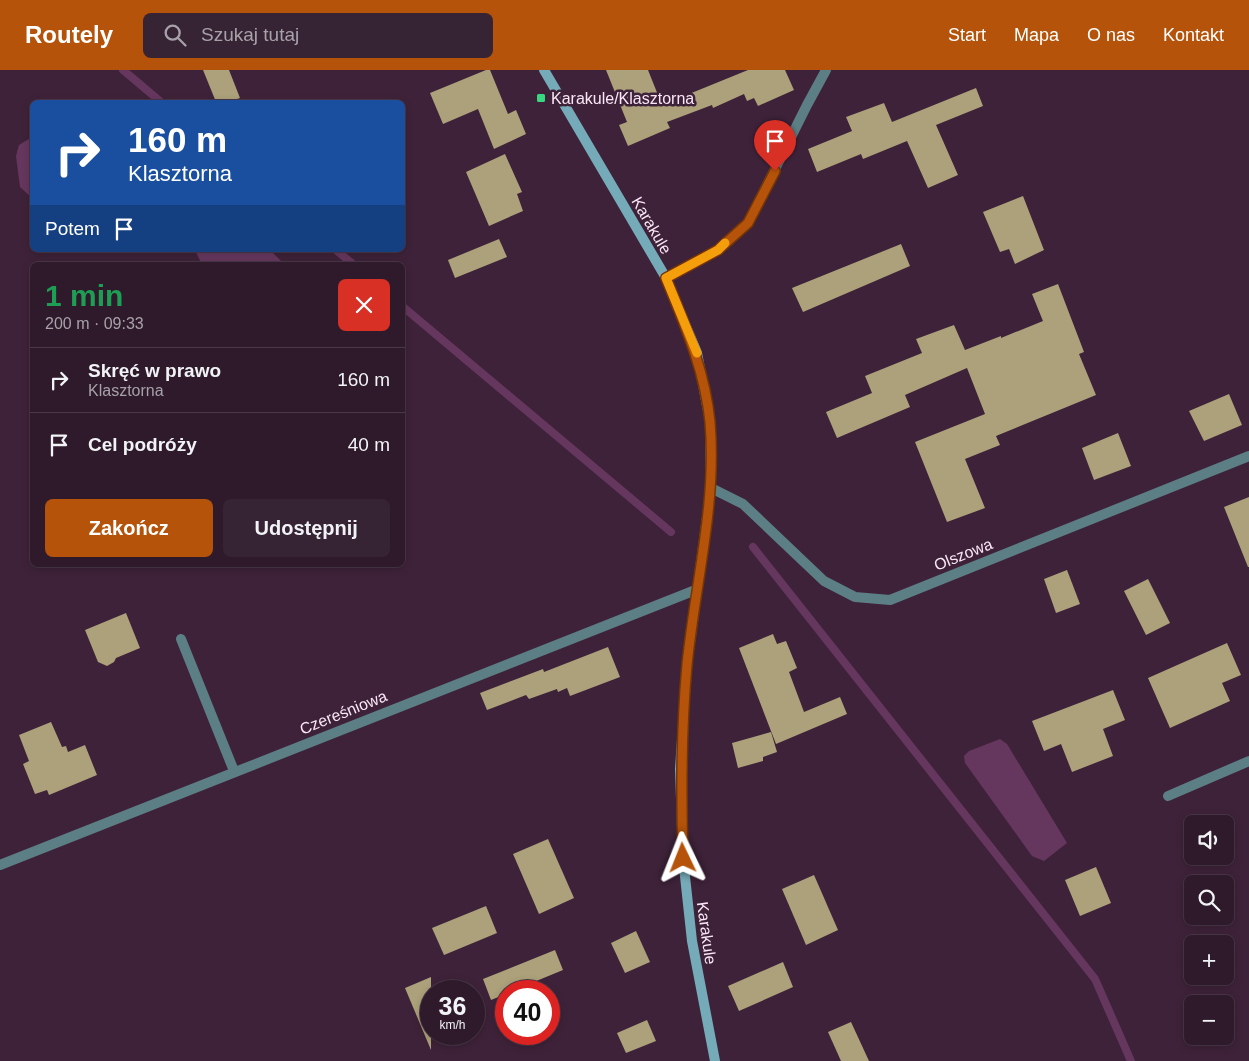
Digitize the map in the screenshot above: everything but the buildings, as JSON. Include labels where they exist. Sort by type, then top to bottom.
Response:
[{"type":"street","name":"Karakule","points":[[544,70],[666,278],[697,353],[710,421],[711,488],[687,665],[680,769],[683,858],[692,941],[715,1061]]},
{"type":"street","points":[[666,278],[718,250],[748,223],[806,105],[826,70]]},
{"type":"street","name":"Olszowa","points":[[711,488],[742,504],[824,581],[855,597],[890,600],[1249,456]]},
{"type":"street","name":"Czereśniowa","points":[[0,865],[698,589]]},
{"type":"street","points":[[181,639],[234,772]]},
{"type":"street","points":[[1168,796],[1249,761]]},
{"type":"shaded area","points":[[30,138],[30,196],[20,187],[16,156],[19,145]]},
{"type":"shaded area","points":[[196,252],[272,252],[282,262],[201,262]]},
{"type":"shaded area","points":[[1000,739],[1007,744],[1067,843],[1044,861],[1032,856],[965,763],[964,756],[969,751]]},
{"type":"waterway","points":[[123,70],[159,100]]},
{"type":"waterway","points":[[338,252],[350,262]]},
{"type":"waterway","points":[[405,309],[671,532]]},
{"type":"waterway","points":[[753,547],[1095,979],[1131,1061]]},
{"type":"slow traffic","points":[[697,353],[666,278],[718,250],[725,243]]},
{"type":"place","name":"Karakule/Klasztorna","points":[[541,98]]},
{"type":"route","points":[[683,858],[680,769],[687,665],[711,488],[710,421],[697,353],[666,278],[718,250],[748,223],[775,171]]}]
